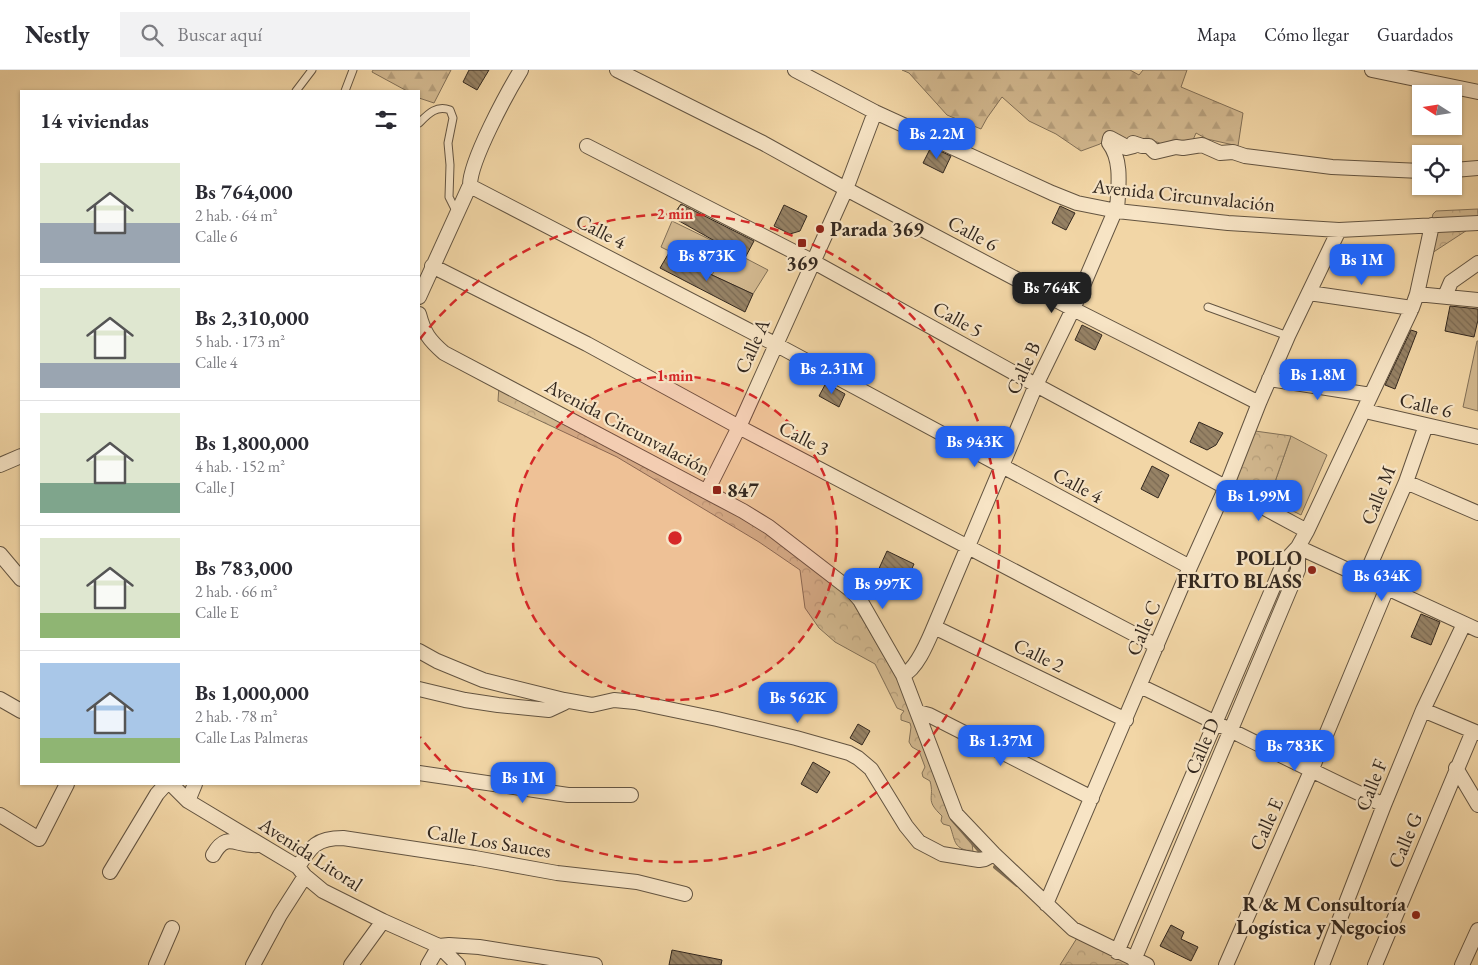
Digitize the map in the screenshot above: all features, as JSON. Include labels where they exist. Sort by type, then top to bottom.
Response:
[{"type":"street","points":[[420,295],[470,185],[471,174],[477,158],[510,88],[521,70]]},
{"type":"street","points":[[470,185],[478,175],[512,99],[528,70]]},
{"type":"street","name":"Calle 6","points":[[617,70],[763,143],[1073,309],[1259,403]]},
{"type":"street","name":"Avenida Circunvalación","points":[[795,70],[875,112],[1077,203],[1116,211],[1228,223],[1339,230],[1478,223]]},
{"type":"street","points":[[1372,70],[1478,92]]},
{"type":"street","name":"Calle A","points":[[707,491],[739,427],[846,189],[875,112]]},
{"type":"street","points":[[1116,211],[1118,164],[1115,151],[1109,143],[1110,138],[1126,148],[1134,146],[1132,143],[1149,146],[1155,152],[1202,145],[1220,153],[1233,152],[1245,156],[1323,166],[1412,171]]},
{"type":"street","name":"Calle 5","points":[[588,146],[812,261],[1036,386],[1307,531]]},
{"type":"street","points":[[1462,169],[1478,168]]},
{"type":"street","name":"Calle 4","points":[[470,185],[775,344],[1190,567]]},
{"type":"street","name":"Calle B","points":[[903,675],[912,668],[920,657],[934,627],[1036,386],[1073,309],[1116,211]]},
{"type":"street","name":"Calle D","points":[[1117,952],[1284,562],[1298,547],[1307,531],[1412,308],[1417,294],[1432,225]]},
{"type":"street","name":"Calle C","points":[[1046,904],[1190,567],[1226,488],[1269,379],[1339,230]]},
{"type":"street","points":[[1445,296],[1451,282],[1478,263]]},
{"type":"street","name":"Calle 3","points":[[432,266],[587,344],[739,427],[1157,646]]},
{"type":"street","points":[[1309,293],[1412,308]]},
{"type":"street","points":[[1417,294],[1478,300]]},
{"type":"street","name":"Avenida Circunvalación","points":[[420,318],[423,329],[431,341],[444,353],[707,491],[769,527],[852,591],[860,600],[903,675],[956,814],[994,854],[1073,929],[1140,962]]},
{"type":"street","points":[[1269,379],[1372,395]]},
{"type":"street","name":"Calle 6","points":[[1365,411],[1478,437]]},
{"type":"street","name":"Calle M","points":[[1364,579],[1406,482],[1426,425]]},
{"type":"street","points":[[0,465],[20,456]]},
{"type":"street","points":[[1406,482],[1478,513]]},
{"type":"street","points":[[1298,547],[1478,630]]},
{"type":"street","name":"Calle D","points":[[1140,962],[1231,729],[1298,570],[1298,547]]},
{"type":"street","points":[[0,554],[20,578]]},
{"type":"street","name":"Calle E","points":[[1226,965],[1311,771],[1387,588]]},
{"type":"street","name":"Calle F","points":[[1322,965],[1423,710],[1464,624]]},
{"type":"street","name":"Calle 2","points":[[934,627],[1126,720]]},
{"type":"street","points":[[420,652],[437,661],[483,680],[564,700],[592,705],[614,700],[627,701],[734,723],[849,753],[871,769],[906,826],[924,846],[942,854],[979,860],[994,854]]},
{"type":"street","points":[[1140,686],[1384,805]]},
{"type":"street","points":[[420,689],[465,700],[549,710],[564,703],[564,700]]},
{"type":"street","points":[[0,699],[20,710]]},
{"type":"street","points":[[1423,710],[1476,732]]},
{"type":"street","points":[[918,712],[929,715],[1092,798]]},
{"type":"street","name":"Calle G","points":[[1375,965],[1456,768],[1476,732]]},
{"type":"street","points":[[1456,768],[1478,805]]},
{"type":"street","points":[[420,773],[568,796],[631,795]]},
{"type":"street","points":[[0,815],[39,839],[66,785]]},
{"type":"street","points":[[110,872],[157,794],[165,785]]},
{"type":"street","name":"Avenida Litoral","points":[[172,785],[188,801],[259,843],[302,872],[323,890],[383,922],[439,946],[458,965]]},
{"type":"street","points":[[188,801],[195,785]]},
{"type":"street","name":"Calle Los Sauces","points":[[253,965],[302,872],[306,854],[320,841],[329,838],[343,838],[475,858],[557,873],[637,882],[685,894]]},
{"type":"street","points":[[213,855],[218,847],[226,841],[231,840],[253,845],[259,843]]},
{"type":"street","points":[[351,965],[383,922]]},
{"type":"street","points":[[156,965],[172,928]]},
{"type":"street","points":[[1462,965],[1478,930]]},
{"type":"street","points":[[428,965],[439,946],[449,945],[479,947],[595,965]]},
{"type":"lane","points":[[297,90],[312,70]]},
{"type":"lane","points":[[345,90],[353,70]]},
{"type":"lane","points":[[420,122],[429,112],[443,107],[450,110],[453,118],[448,143],[450,165],[448,197],[457,213]]},
{"type":"lane","points":[[1208,307],[1288,336]]},
{"type":"green space","points":[[373,70],[451,70],[434,103],[420,98],[420,90],[405,90],[372,72]]},
{"type":"green space","points":[[902,70],[1130,70],[1139,75],[1143,70],[1187,70],[1181,87],[1243,113],[1238,146],[1207,139],[1196,133],[1193,140],[1164,145],[1157,142],[1130,141],[1107,137],[1100,144],[1081,151],[1056,134],[1029,121],[1002,97],[981,129],[947,115],[909,73]]},
{"type":"green space","points":[[1478,209],[1478,223],[1432,253],[1425,247],[1433,214],[1436,211]]},
{"type":"green space","points":[[672,221],[715,242],[701,267],[661,247]]},
{"type":"green space","points":[[726,248],[768,270],[753,294],[712,275]]},
{"type":"green space","points":[[1478,341],[1478,411],[1463,407]]},
{"type":"green space","points":[[499,386],[759,526],[849,596],[900,684],[949,816],[972,843],[973,852],[962,849],[956,844],[950,826],[943,824],[941,821],[942,816],[933,806],[930,781],[923,777],[922,773],[925,767],[919,751],[912,747],[909,742],[910,723],[901,720],[901,715],[904,711],[897,708],[875,664],[835,642],[819,628],[805,608],[800,570],[759,542],[617,457],[498,401]]},
{"type":"green space","points":[[1255,431],[1291,436],[1269,499],[1240,486],[1236,483],[1235,479]]},
{"type":"green space","points":[[1291,436],[1327,455],[1301,515],[1269,499]]},
{"type":"green space","points":[[1077,938],[1131,965],[1060,965]]},
{"type":"building","points":[[469,70],[489,70],[477,90],[463,82]]},
{"type":"building","points":[[931,147],[951,156],[943,173],[923,163]]},
{"type":"building","points":[[681,204],[754,241],[745,258],[672,217]]},
{"type":"building","points":[[784,205],[807,216],[800,231],[790,234],[774,226]]},
{"type":"building","points":[[1060,206],[1075,213],[1066,230],[1052,223]]},
{"type":"building","points":[[670,251],[712,275],[753,294],[745,312],[660,268]]},
{"type":"building","points":[[1450,306],[1478,309],[1478,320],[1474,337],[1445,331]]},
{"type":"building","points":[[1082,325],[1102,335],[1095,350],[1075,340]]},
{"type":"building","points":[[1411,330],[1417,332],[1395,389],[1385,385]]},
{"type":"building","points":[[826,383],[845,394],[839,407],[819,396]]},
{"type":"building","points":[[1199,422],[1223,433],[1216,445],[1207,450],[1190,442]]},
{"type":"building","points":[[1152,466],[1169,475],[1158,498],[1141,489]]},
{"type":"building","points":[[887,551],[914,564],[898,599],[871,586]]},
{"type":"building","points":[[1421,614],[1440,622],[1431,645],[1411,637]]},
{"type":"building","points":[[858,724],[870,731],[862,745],[850,738]]},
{"type":"building","points":[[813,762],[830,772],[817,793],[801,784]]},
{"type":"building","points":[[1171,925],[1184,932],[1181,939],[1198,947],[1191,961],[1160,946]]},
{"type":"building","points":[[672,950],[722,960],[721,965],[669,965]]},
{"type":"waterway","points":[[952,819],[983,855]]},
{"type":"waterway","points":[[995,867],[1017,885]]},
{"type":"place","name":"Parada 369","points":[[820,229]]},
{"type":"place","name":"369","points":[[802,243]]},
{"type":"place","name":"847","points":[[717,490]]},
{"type":"place","name":"POLLO FRITO BLASS","points":[[1312,570]]},
{"type":"place","name":"R & M Consultoría Logística y Negocios","points":[[1416,915]]}]
